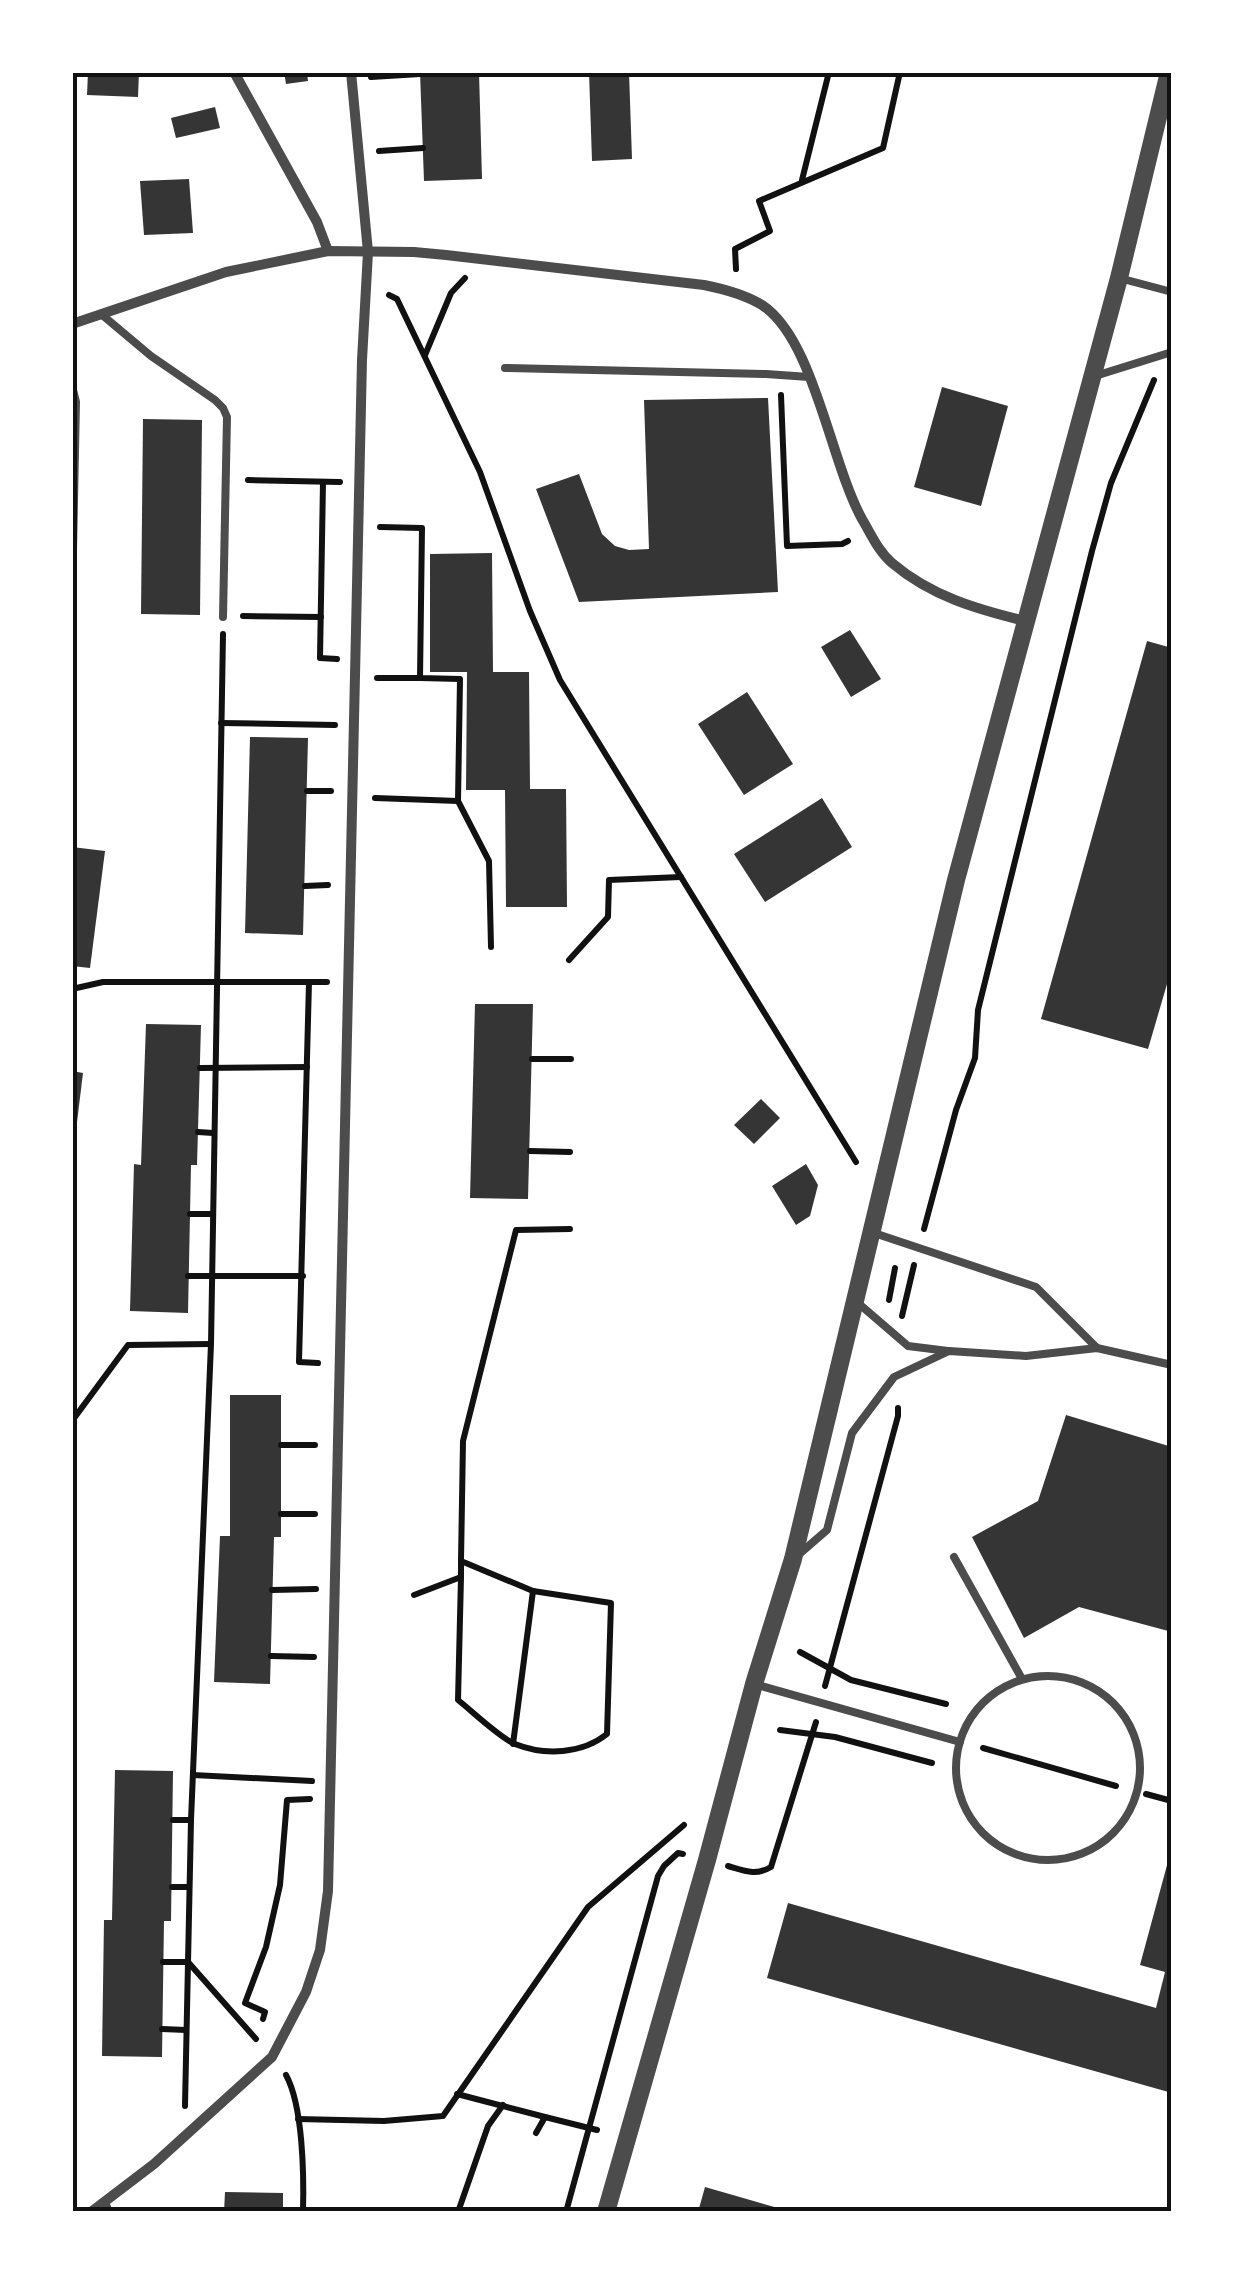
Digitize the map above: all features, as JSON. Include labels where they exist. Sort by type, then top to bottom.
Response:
[{"type":"street","points":[[234,72],[328,251]]},
{"type":"street","points":[[606,2212],[708,1860],[754,1684],[793,1559],[956,880],[1119,278],[1169,72]]},
{"type":"street","points":[[91,2212],[107,2207],[272,2058],[306,1992],[320,1950],[328,1891],[359,482],[368,252],[352,75]]},
{"type":"street","points":[[72,324],[226,272],[328,251],[446,255],[704,284],[733,292],[761,305],[788,331],[857,509],[890,562],[931,591],[1024,621]]},
{"type":"street","points":[[72,390],[72,550]]},
{"type":"lane","points":[[1119,278],[1172,292]]},
{"type":"lane","points":[[101,314],[151,356],[215,400],[227,417],[223,616]]},
{"type":"lane","points":[[1091,378],[1172,352]]},
{"type":"lane","points":[[505,368],[809,377]]},
{"type":"lane","points":[[870,1232],[1036,1287],[1096,1348]]},
{"type":"lane","points":[[854,1300],[908,1346],[1026,1356],[1096,1348],[1172,1365]]},
{"type":"lane","points":[[793,1559],[827,1530],[852,1432],[881,1392],[894,1377],[949,1351]]},
{"type":"lane","points":[[954,1557],[1022,1679]]},
{"type":"lane","points":[[1049,1675],[1081,1681],[1108,1697],[1128,1722],[1139,1752],[1139,1784],[1128,1814],[1108,1838],[1080,1855],[1050,1860],[1018,1855],[990,1840],[969,1816],[958,1790],[956,1762],[960,1742],[976,1710],[996,1691],[1022,1679],[1049,1675]]},
{"type":"lane","points":[[754,1684],[960,1742]]},
{"type":"path","points":[[802,181],[829,72]]},
{"type":"path","points":[[736,268],[735,249],[770,231],[759,201],[882,148],[900,72]]},
{"type":"path","points":[[352,75],[420,74]]},
{"type":"path","points":[[358,152],[423,148]]},
{"type":"path","points":[[425,355],[451,294],[466,278]]},
{"type":"path","points":[[366,284],[397,299],[425,355],[480,472],[530,611],[560,680],[856,1162]]},
{"type":"path","points":[[925,1223],[956,1110],[975,1058],[978,1010],[1092,550],[1107,496],[1153,384],[1158,356]]},
{"type":"path","points":[[789,376],[781,391],[787,546],[848,541]]},
{"type":"path","points":[[770,474],[783,474]]},
{"type":"path","points":[[277,481],[359,482]]},
{"type":"path","points":[[322,482],[320,658],[355,659]]},
{"type":"path","points":[[1089,492],[1107,496]]},
{"type":"path","points":[[359,527],[422,528],[420,678]]},
{"type":"path","points":[[273,616],[320,617]]},
{"type":"path","points":[[184,2137],[191,1820],[210,1344],[223,654]]},
{"type":"path","points":[[376,678],[460,679],[458,801],[490,861],[491,947]]},
{"type":"path","points":[[221,723],[354,725]]},
{"type":"path","points":[[376,798],[458,801]]},
{"type":"path","points":[[569,960],[608,916],[609,880],[680,877]]},
{"type":"path","points":[[72,989],[103,982],[348,983]]},
{"type":"path","points":[[309,982],[300,1362],[340,1363]]},
{"type":"path","points":[[532,1059],[571,1059]]},
{"type":"path","points":[[200,1068],[307,1067]]},
{"type":"path","points":[[198,1132],[214,1132]]},
{"type":"path","points":[[530,1151],[570,1152]]},
{"type":"path","points":[[190,1214],[212,1214]]},
{"type":"path","points":[[461,1561],[533,1591],[611,1603],[607,1734],[579,1750],[553,1752],[514,1744],[458,1700],[461,1561],[464,1440],[516,1230],[570,1229]]},
{"type":"path","points":[[902,1318],[914,1267]]},
{"type":"path","points":[[889,1300],[895,1268]]},
{"type":"path","points":[[188,1276],[302,1276]]},
{"type":"path","points":[[72,1421],[128,1345],[210,1344]]},
{"type":"path","points":[[825,1686],[898,1416],[897,1396]]},
{"type":"path","points":[[281,1445],[338,1445]]},
{"type":"path","points":[[281,1514],[337,1514]]},
{"type":"path","points":[[414,1595],[461,1577]]},
{"type":"path","points":[[272,1590],[334,1589]]},
{"type":"path","points":[[514,1744],[533,1591]]},
{"type":"path","points":[[800,1652],[851,1680],[946,1704]]},
{"type":"path","points":[[270,1656],[333,1657]]},
{"type":"path","points":[[732,1867],[751,1874],[771,1867],[817,1718]]},
{"type":"path","points":[[780,1730],[835,1737],[932,1763]]},
{"type":"path","points":[[983,1748],[1116,1786]]},
{"type":"path","points":[[193,1775],[330,1782]]},
{"type":"path","points":[[1146,1794],[1172,1800]]},
{"type":"path","points":[[265,2012],[245,2003],[266,1947],[280,1885],[286,1800],[315,1798]]},
{"type":"path","points":[[172,1820],[191,1820]]},
{"type":"path","points":[[298,2119],[384,2121],[442,2116],[588,1907],[684,1825]]},
{"type":"path","points":[[566,2212],[592,2129],[658,1876],[678,1852]]},
{"type":"path","points":[[172,1887],[190,1887]]},
{"type":"path","points":[[163,1962],[188,1962],[289,2079],[297,2105],[303,2212]]},
{"type":"path","points":[[162,2029],[186,2030]]},
{"type":"path","points":[[457,2094],[592,2129]]},
{"type":"path","points":[[458,2212],[488,2126],[503,2105]]},
{"type":"path","points":[[536,2134],[545,2116]]},
{"type":"building","points":[[88,72],[139,72],[138,97],[87,95]]},
{"type":"building","points":[[284,72],[307,72],[308,81],[286,84]]},
{"type":"building","points":[[420,72],[479,72],[482,179],[424,181]]},
{"type":"building","points":[[589,72],[629,72],[632,159],[592,161]]},
{"type":"building","points":[[215,107],[220,128],[176,138],[171,118]]},
{"type":"building","points":[[189,179],[193,233],[144,235],[140,181]]},
{"type":"building","points":[[942,387],[1008,406],[981,506],[914,487]]},
{"type":"building","points":[[768,398],[778,592],[579,602],[536,489],[579,474],[602,534],[615,546],[649,549],[644,400]]},
{"type":"building","points":[[143,419],[202,420],[200,615],[141,614]]},
{"type":"building","points":[[492,553],[493,672],[529,672],[530,789],[566,789],[567,907],[506,907],[505,790],[466,790],[467,672],[430,672],[430,554]]},
{"type":"building","points":[[850,630],[881,679],[851,697],[821,647]]},
{"type":"building","points":[[1147,641],[1172,648],[1172,967],[1148,1049],[1041,1019]]},
{"type":"building","points":[[747,692],[793,764],[744,795],[698,724]]},
{"type":"building","points":[[250,737],[308,738],[303,935],[245,933]]},
{"type":"building","points":[[822,798],[852,847],[765,902],[734,854]]},
{"type":"building","points":[[72,847],[105,851],[90,968],[72,966]]},
{"type":"building","points":[[475,1004],[533,1004],[528,1199],[470,1198]]},
{"type":"building","points":[[146,1024],[201,1025],[197,1165],[191,1165],[188,1313],[130,1311],[134,1164],[141,1165]]},
{"type":"building","points":[[72,1071],[83,1073],[77,1122],[72,1122]]},
{"type":"building","points":[[761,1099],[780,1118],[754,1144],[734,1125]]},
{"type":"building","points":[[806,1164],[818,1185],[810,1216],[796,1225],[772,1186]]},
{"type":"building","points":[[230,1395],[281,1395],[281,1537],[274,1537],[270,1684],[214,1682],[220,1536],[230,1536]]},
{"type":"building","points":[[1066,1415],[1172,1447],[1172,1632],[1079,1607],[1024,1638],[972,1537],[1038,1501]]},
{"type":"building","points":[[115,1770],[173,1771],[171,1921],[164,1921],[162,2057],[102,2056],[104,1920],[112,1920]]},
{"type":"building","points":[[1170,1854],[1172,2093],[767,1978],[788,1903],[1156,2008],[1165,1972],[1140,1965]]},
{"type":"building","points":[[705,2187],[785,2210],[785,2212],[698,2212]]},
{"type":"building","points":[[225,2192],[283,2193],[283,2212],[224,2212]]}]
